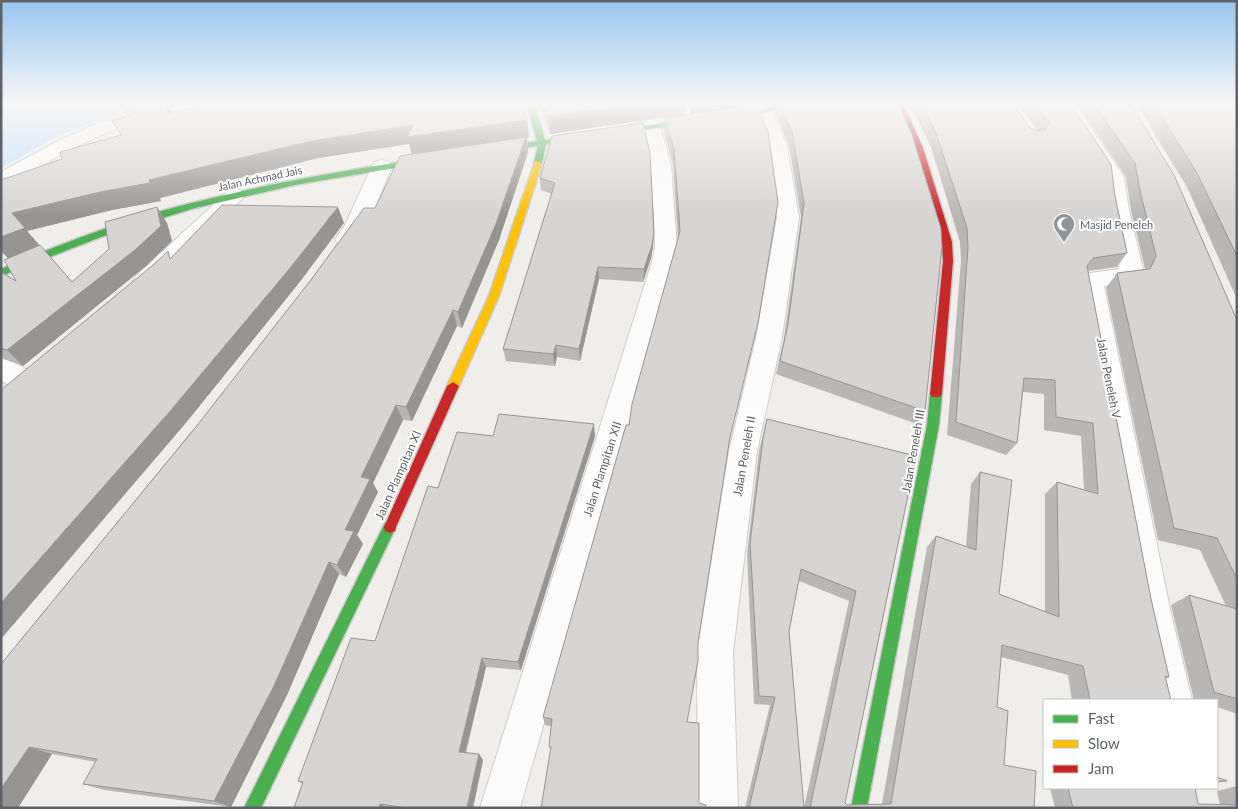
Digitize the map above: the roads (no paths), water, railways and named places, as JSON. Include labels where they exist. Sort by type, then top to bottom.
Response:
[{"type":"street","points":[[1,180],[75,141]]},
{"type":"street","points":[[476,152],[556,141]]},
{"type":"street","name":"Jalan Plampitan XII","points":[[500,808],[619,415],[664,258],[666,246],[661,165],[655,141]]},
{"type":"street","name":"Jalan Peneleh II","points":[[718,808],[715,653],[743,451],[769,338],[788,217],[775,141]]},
{"type":"street","name":"Jalan Peneleh III","points":[[859,808],[933,425],[948,261],[947,242],[916,141]]},
{"type":"street","name":"Jalan Peneleh V","points":[[1090,141],[1114,177],[1118,210],[1131,269],[1130,275],[1091,280],[1154,609],[1174,699]]},
{"type":"street","name":"Jalan Plampitan XI","points":[[252,808],[388,532],[494,296],[540,157],[542,143]]},
{"type":"street","name":"Jalan Achmad Jais","points":[[1,273],[97,234],[176,210],[235,195],[382,166],[448,157]]},
{"type":"street","points":[[332,259],[355,227],[382,166]]},
{"type":"street","points":[[126,297],[155,273],[235,195]]},
{"type":"street","points":[[1,368],[24,382]]},
{"type":"water","points":[[1,141],[49,141],[1,168]]},
{"type":"place","name":"Masjid Peneleh","points":[[1064,243]]}]
